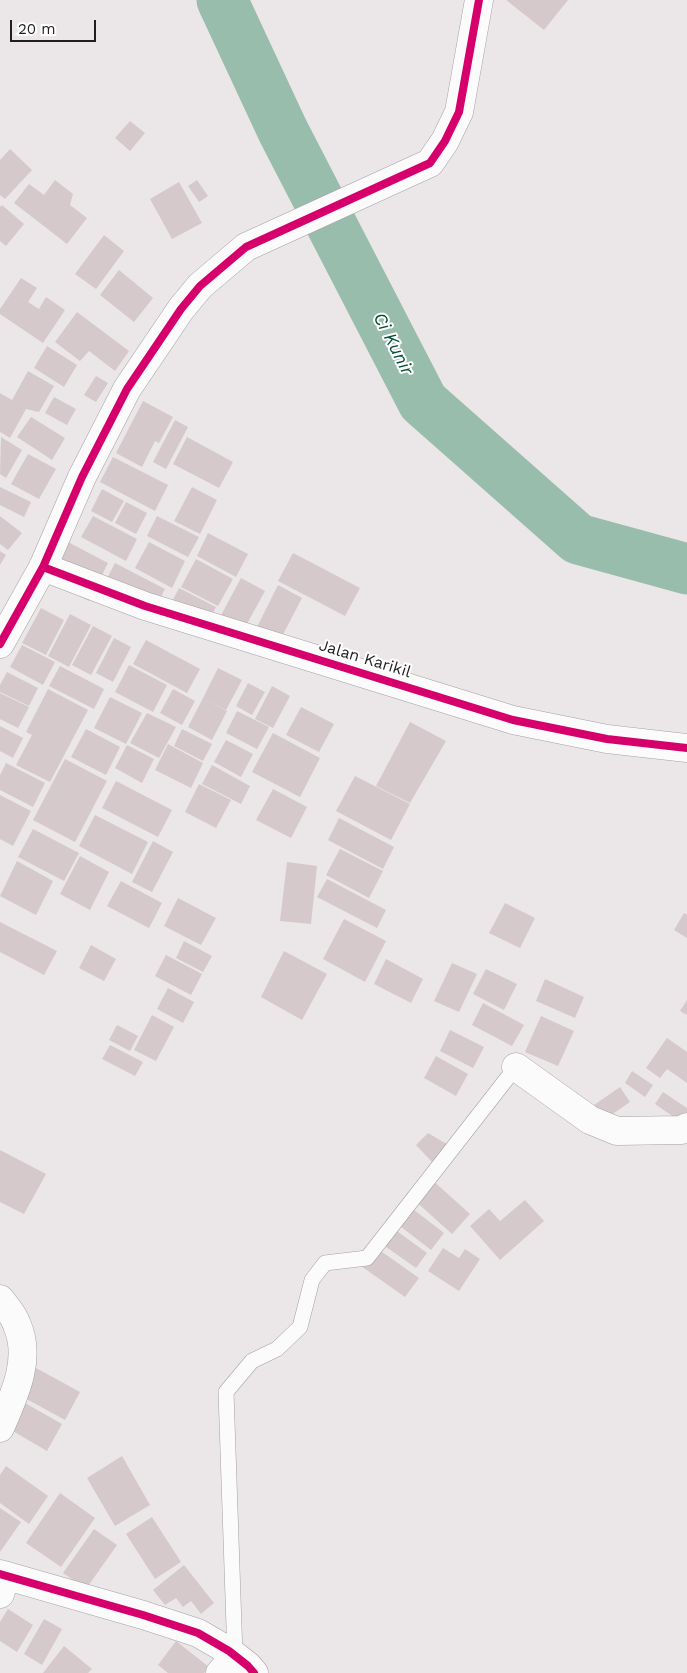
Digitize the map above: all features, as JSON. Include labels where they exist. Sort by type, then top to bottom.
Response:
[{"type":"street","points":[[0,644],[42,567],[82,477],[127,389],[200,286],[246,247],[430,163],[445,141],[459,112],[479,0]]},
{"type":"street","name":"Jalan Karikil","points":[[42,567],[145,606],[513,720],[607,739],[687,748]]},
{"type":"street","points":[[516,1067],[590,1120],[617,1131],[681,1130],[687,1127]]},
{"type":"street","points":[[0,1299],[18,1325],[22,1342],[23,1360],[16,1391],[0,1428]]},
{"type":"street","points":[[2,1581],[143,1615],[198,1633],[236,1667]]},
{"type":"lane","points":[[236,1667],[226,1392],[252,1361],[277,1349],[300,1327],[312,1280],[325,1263],[367,1258],[516,1067]]},
{"type":"building","points":[[506,0],[568,0],[544,30]]},
{"type":"building","points":[[130,121],[145,133],[130,151],[115,138]]},
{"type":"building","points":[[10,149],[32,170],[5,199],[0,195],[0,160]]},
{"type":"building","points":[[55,180],[73,194],[70,205],[87,218],[67,244],[14,203],[29,184],[44,195]]},
{"type":"building","points":[[197,180],[208,196],[199,202],[188,186]]},
{"type":"building","points":[[179,182],[202,223],[172,239],[150,199]]},
{"type":"building","points":[[2,205],[24,224],[6,246],[0,241],[0,207]]},
{"type":"building","points":[[104,235],[124,251],[96,289],[75,274]]},
{"type":"building","points":[[119,270],[153,298],[134,322],[100,295]]},
{"type":"building","points":[[21,278],[37,288],[28,302],[39,309],[46,297],[65,310],[43,343],[0,314],[0,309]]},
{"type":"building","points":[[77,312],[129,351],[115,371],[89,351],[80,361],[55,342]]},
{"type":"building","points":[[47,346],[77,365],[64,387],[34,368]]},
{"type":"building","points":[[28,371],[54,386],[39,412],[26,409],[10,438],[0,432],[0,393],[12,400]]},
{"type":"building","points":[[96,376],[108,383],[96,402],[84,395]]},
{"type":"building","points":[[54,397],[76,409],[67,425],[45,413]]},
{"type":"building","points":[[143,401],[173,417],[159,443],[155,441],[142,467],[116,453]]},
{"type":"building","points":[[31,417],[65,438],[52,460],[17,437]]},
{"type":"building","points":[[175,420],[188,427],[166,469],[153,462]]},
{"type":"building","points":[[1,437],[22,450],[6,478],[0,474]]},
{"type":"building","points":[[187,437],[233,462],[219,488],[173,464]]},
{"type":"building","points":[[28,454],[56,469],[39,499],[11,484]]},
{"type":"building","points":[[113,457],[168,485],[155,511],[100,482]]},
{"type":"building","points":[[0,487],[31,502],[24,517],[0,505]]},
{"type":"building","points":[[192,487],[217,500],[200,534],[174,521]]},
{"type":"building","points":[[102,489],[124,501],[112,522],[91,511]]},
{"type":"building","points":[[126,502],[147,513],[136,534],[115,523]]},
{"type":"building","points":[[0,516],[22,533],[8,550],[0,544]]},
{"type":"building","points":[[93,516],[137,539],[126,561],[81,537]]},
{"type":"building","points":[[157,516],[199,537],[188,557],[147,536]]},
{"type":"building","points":[[208,533],[248,554],[236,577],[197,556]]},
{"type":"building","points":[[68,542],[108,563],[89,601],[48,580]]},
{"type":"building","points":[[149,542],[185,561],[172,588],[135,568]]},
{"type":"building","points":[[0,551],[6,555],[0,565]]},
{"type":"building","points":[[293,553],[360,588],[345,616],[278,581]]},
{"type":"building","points":[[196,559],[233,579],[218,606],[181,587]]},
{"type":"building","points":[[115,563],[165,589],[152,614],[102,588]]},
{"type":"building","points":[[241,578],[265,591],[243,631],[219,619]]},
{"type":"building","points":[[278,585],[302,598],[277,646],[254,633]]},
{"type":"building","points":[[179,588],[216,607],[205,628],[168,609]]},
{"type":"building","points":[[41,608],[64,620],[46,655],[22,643]]},
{"type":"building","points":[[70,614],[91,625],[69,667],[48,656]]},
{"type":"building","points":[[93,626],[112,636],[91,675],[72,665]]},
{"type":"building","points":[[114,638],[131,647],[113,682],[96,673]]},
{"type":"building","points":[[146,640],[200,669],[187,693],[133,664]]},
{"type":"building","points":[[22,645],[55,662],[43,685],[10,667]]},
{"type":"building","points":[[129,665],[167,685],[153,712],[115,692]]},
{"type":"building","points":[[60,666],[104,689],[94,709],[49,686]]},
{"type":"building","points":[[218,668],[242,680],[226,710],[203,698]]},
{"type":"building","points":[[7,672],[38,688],[29,706],[0,692],[0,685]]},
{"type":"building","points":[[248,683],[265,692],[252,715],[236,706]]},
{"type":"building","points":[[272,686],[290,696],[273,728],[255,719]]},
{"type":"building","points":[[48,689],[88,710],[50,782],[16,765],[32,735],[26,732]]},
{"type":"building","points":[[173,689],[195,701],[182,725],[160,713]]},
{"type":"building","points":[[0,693],[29,707],[18,728],[0,719]]},
{"type":"building","points":[[110,697],[142,713],[126,744],[94,728]]},
{"type":"building","points":[[203,698],[227,711],[212,740],[188,727]]},
{"type":"building","points":[[301,707],[334,724],[319,752],[286,735]]},
{"type":"building","points":[[237,711],[269,727],[257,749],[226,733]]},
{"type":"building","points":[[147,713],[176,727],[159,758],[130,743]]},
{"type":"building","points":[[410,722],[446,741],[410,803],[376,786]]},
{"type":"building","points":[[0,726],[23,738],[13,758],[0,751]]},
{"type":"building","points":[[86,729],[120,747],[106,775],[71,757]]},
{"type":"building","points":[[182,729],[212,744],[203,761],[174,746]]},
{"type":"building","points":[[273,733],[320,758],[300,797],[252,772]]},
{"type":"building","points":[[226,740],[253,754],[241,777],[214,762]]},
{"type":"building","points":[[168,744],[203,763],[191,788],[155,770]]},
{"type":"building","points":[[127,745],[154,759],[142,783],[115,768]]},
{"type":"building","points":[[65,759],[107,781],[75,842],[33,820]]},
{"type":"building","points":[[6,763],[45,783],[33,807],[0,790],[0,775]]},
{"type":"building","points":[[212,765],[250,786],[241,804],[202,784]]},
{"type":"building","points":[[355,776],[410,804],[391,840],[336,811]]},
{"type":"building","points":[[116,781],[172,810],[158,837],[102,808]]},
{"type":"building","points":[[199,784],[231,800],[216,828],[185,812]]},
{"type":"building","points":[[273,789],[307,807],[291,838],[256,820]]},
{"type":"building","points":[[0,795],[31,811],[13,846],[0,839]]},
{"type":"building","points":[[95,815],[148,842],[132,874],[79,846]]},
{"type":"building","points":[[339,818],[394,847],[383,869],[328,840]]},
{"type":"building","points":[[33,829],[79,853],[64,881],[18,857]]},
{"type":"building","points":[[153,841],[173,852],[152,892],[132,882]]},
{"type":"building","points":[[340,849],[383,871],[369,898],[326,875]]},
{"type":"building","points":[[80,856],[109,872],[90,910],[60,894]]},
{"type":"building","points":[[17,861],[53,881],[36,915],[0,896]]},
{"type":"building","points":[[287,862],[317,866],[311,924],[280,921]]},
{"type":"building","points":[[327,879],[386,910],[377,928],[317,897]]},
{"type":"building","points":[[121,881],[162,903],[149,928],[107,906]]},
{"type":"building","points":[[178,898],[216,918],[201,945],[164,926]]},
{"type":"building","points":[[505,903],[535,918],[520,948],[489,933]]},
{"type":"building","points":[[684,913],[687,915],[687,938],[674,930]]},
{"type":"building","points":[[344,919],[386,941],[365,982],[323,959]]},
{"type":"building","points":[[0,922],[57,951],[44,975],[0,952]]},
{"type":"building","points":[[184,941],[212,956],[203,972],[176,958]]},
{"type":"building","points":[[91,945],[116,959],[104,981],[79,968]]},
{"type":"building","points":[[284,951],[327,974],[302,1020],[261,997]]},
{"type":"building","points":[[166,955],[202,974],[191,995],[155,976]]},
{"type":"building","points":[[386,959],[423,979],[411,1003],[374,984]]},
{"type":"building","points":[[452,963],[477,974],[459,1012],[434,1001]]},
{"type":"building","points":[[486,969],[517,984],[504,1010],[473,994]]},
{"type":"building","points":[[545,979],[584,997],[575,1018],[536,1001]]},
{"type":"building","points":[[168,988],[194,1002],[183,1023],[157,1009]]},
{"type":"building","points":[[687,1000],[687,1015],[680,1011]]},
{"type":"building","points":[[483,1003],[524,1025],[512,1046],[472,1025]]},
{"type":"building","points":[[152,1015],[174,1027],[156,1061],[134,1050]]},
{"type":"building","points":[[541,1016],[574,1031],[558,1066],[525,1052]]},
{"type":"building","points":[[117,1025],[138,1036],[130,1051],[109,1040]]},
{"type":"building","points":[[450,1030],[484,1047],[473,1068],[440,1051]]},
{"type":"building","points":[[667,1038],[687,1052],[687,1083],[667,1069],[660,1078],[646,1068]]},
{"type":"building","points":[[110,1045],[143,1062],[135,1076],[102,1059]]},
{"type":"building","points":[[436,1056],[468,1074],[456,1096],[424,1078]]},
{"type":"building","points":[[632,1071],[653,1085],[645,1097],[625,1083]]},
{"type":"building","points":[[620,1087],[630,1102],[604,1120],[594,1105]]},
{"type":"building","points":[[663,1092],[687,1108],[687,1113],[681,1122],[655,1104]]},
{"type":"building","points":[[428,1133],[452,1147],[434,1164],[416,1145]]},
{"type":"building","points":[[0,1150],[46,1174],[24,1214],[0,1202]]},
{"type":"building","points":[[430,1178],[470,1214],[452,1234],[412,1198]]},
{"type":"building","points":[[525,1200],[544,1221],[500,1260],[470,1226],[489,1209],[500,1221]]},
{"type":"building","points":[[409,1206],[444,1233],[431,1250],[396,1223]]},
{"type":"building","points":[[390,1226],[427,1253],[416,1268],[379,1242]]},
{"type":"building","points":[[375,1247],[419,1278],[405,1297],[361,1266]]},
{"type":"building","points":[[443,1248],[459,1258],[465,1249],[480,1259],[459,1291],[428,1271]]},
{"type":"building","points":[[36,1368],[80,1392],[65,1420],[21,1396]]},
{"type":"building","points":[[25,1403],[62,1424],[47,1451],[11,1430]]},
{"type":"building","points":[[122,1456],[150,1505],[115,1526],[87,1478]]},
{"type":"building","points":[[6,1466],[48,1496],[29,1524],[0,1503],[0,1475]]},
{"type":"building","points":[[60,1493],[95,1518],[61,1567],[26,1543]]},
{"type":"building","points":[[0,1508],[21,1522],[0,1552]]},
{"type":"building","points":[[152,1517],[181,1562],[155,1579],[126,1534]]},
{"type":"building","points":[[94,1529],[117,1545],[86,1589],[63,1573]]},
{"type":"building","points":[[184,1565],[214,1603],[201,1614],[191,1601],[183,1607],[176,1598],[165,1605],[153,1590]]},
{"type":"building","points":[[8,1609],[33,1625],[17,1652],[0,1641],[0,1622]]},
{"type":"building","points":[[44,1619],[62,1629],[42,1665],[24,1654]]},
{"type":"building","points":[[176,1641],[209,1667],[204,1673],[168,1673],[158,1665]]},
{"type":"building","points":[[64,1646],[92,1669],[88,1673],[43,1673]]},
{"type":"waterway","name":"Ci Kunir","points":[[222,0],[283,131],[423,402],[578,539],[687,569]]},
{"type":"cycle path","points":[[0,644],[43,567],[82,477],[127,389],[181,309],[200,286],[246,247],[430,163],[445,141],[459,112],[479,0]]},
{"type":"cycle path","points":[[43,567],[145,606],[513,720],[607,739],[687,748]]},
{"type":"cycle path","points":[[0,1574],[143,1615],[198,1633],[229,1651],[254,1673]]}]
